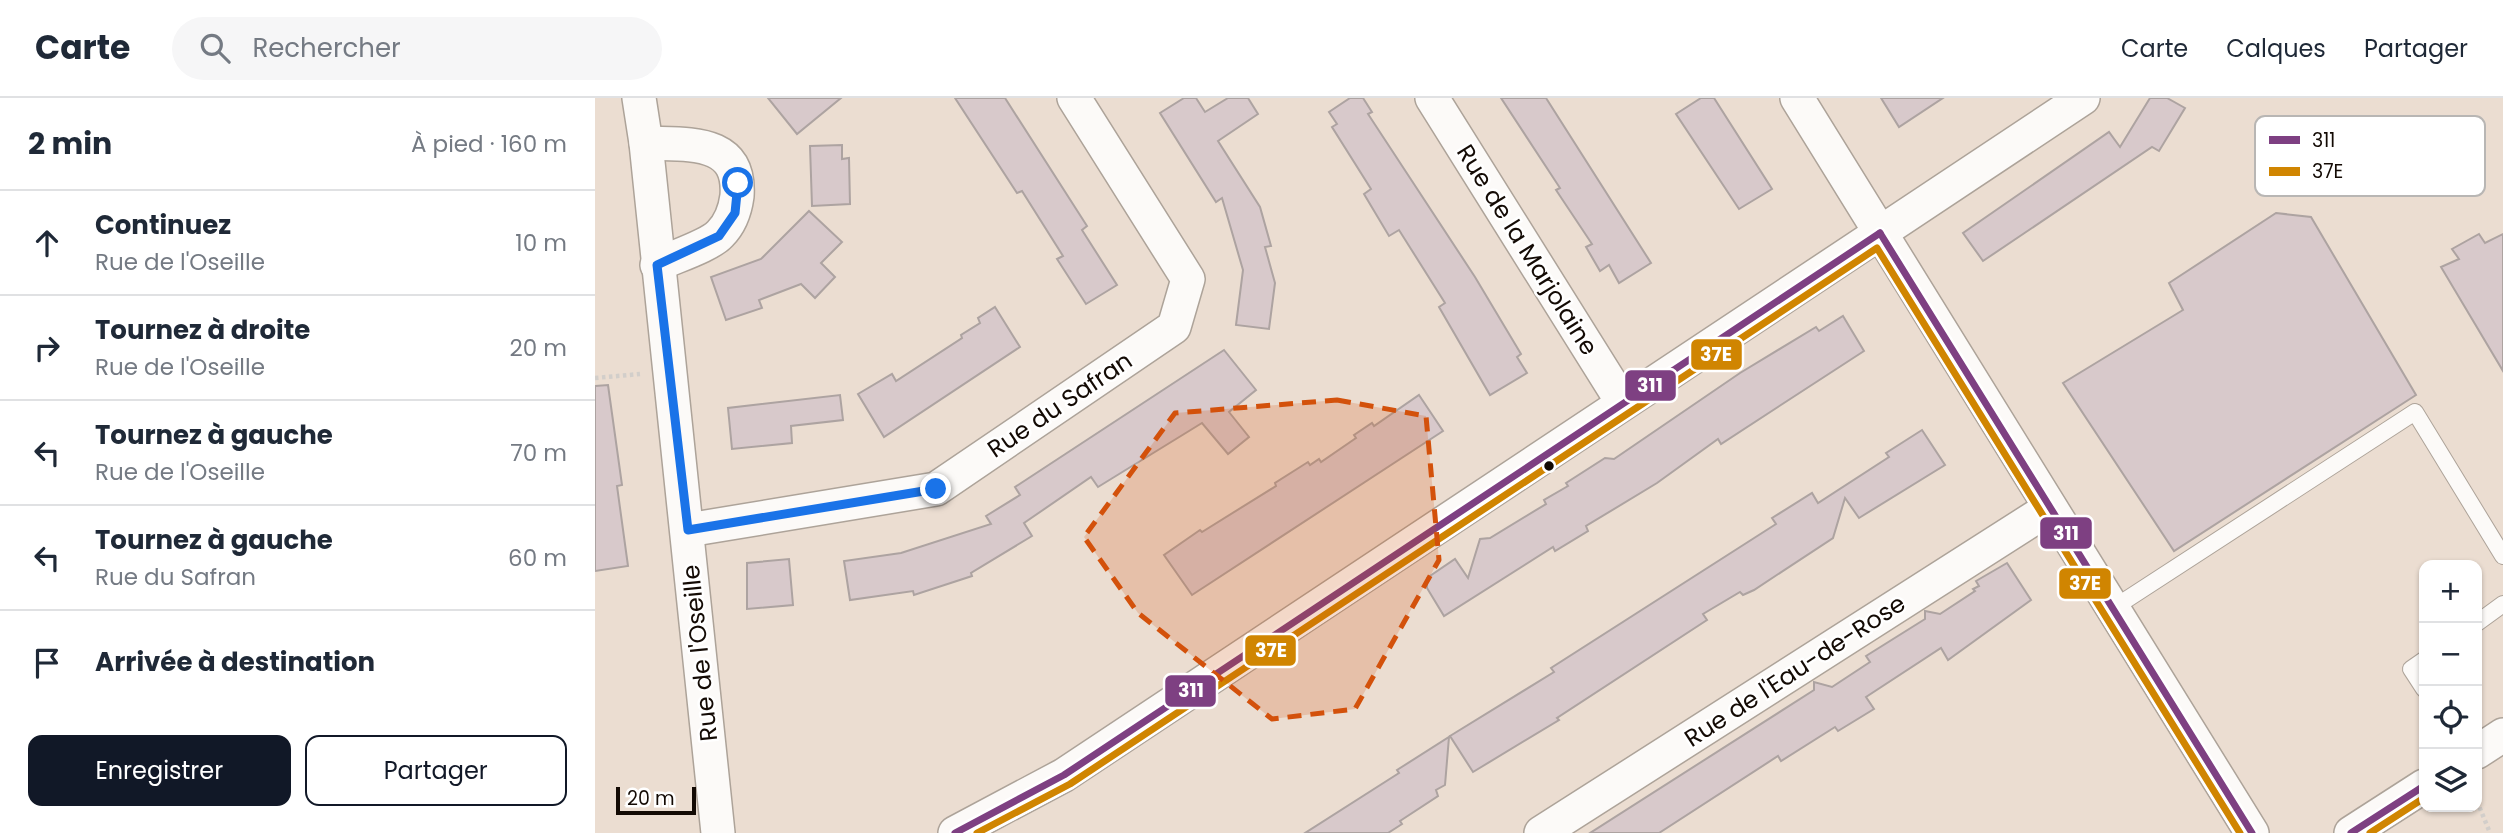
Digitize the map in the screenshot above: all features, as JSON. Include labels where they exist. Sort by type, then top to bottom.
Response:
[{"type":"street","name":"Rue de l'Oseille","points":[[639,98],[688,530],[718,833]]},
{"type":"street","name":"Rue du Safran","points":[[688,530],[936,489],[1174,327],[1188,279],[1074,98]]},
{"type":"street","name":"Rue de la Marjolaine","points":[[1432,98],[1623,402]]},
{"type":"street","points":[[1797,98],[2252,833]]},
{"type":"street","points":[[955,833],[1065,775],[2083,98]]},
{"type":"street","points":[[646,143],[709,147],[729,159],[738,183],[735,213],[719,236],[657,265]]},
{"type":"street","name":"Rue de l'Eau-de-Rose","points":[[1541,833],[2050,508]]},
{"type":"street","points":[[2482,749],[2503,735]]},
{"type":"street","points":[[2351,833],[2419,789]]},
{"type":"lane","points":[[2112,609],[2414,412],[2503,556]]},
{"type":"lane","points":[[2482,619],[2503,604]]},
{"type":"lane","points":[[2419,663],[2411,669],[2419,681]]},
{"type":"path","points":[[595,378],[669,371]]},
{"type":"path","points":[[2481,812],[2490,833]]},
{"type":"highlighted area","points":[[1337,400],[1426,416],[1439,560],[1355,709],[1272,719],[1138,613],[1084,537],[1175,413]]},
{"type":"building","points":[[768,98],[841,98],[797,134]]},
{"type":"building","points":[[955,98],[1005,98],[1087,226],[1082,230],[1117,285],[1086,304],[1057,259],[1063,256],[1022,191],[1017,193]]},
{"type":"building","points":[[1184,98],[1196,98],[1205,112],[1228,98],[1248,98],[1258,114],[1218,141],[1260,207],[1271,246],[1265,247],[1275,283],[1269,329],[1236,325],[1243,270],[1222,198],[1216,202],[1160,113]]},
{"type":"building","points":[[1350,98],[1363,98],[1372,112],[1368,114],[1475,277],[1521,354],[1517,357],[1527,373],[1490,395],[1439,307],[1445,303],[1399,230],[1389,236],[1364,194],[1371,189],[1332,127],[1337,124],[1329,112]]},
{"type":"building","points":[[1501,98],[1546,98],[1651,263],[1619,283],[1609,265],[1600,271],[1586,247],[1592,244],[1556,190],[1560,188]]},
{"type":"building","points":[[1701,98],[1714,98],[1772,189],[1739,209],[1676,114]]},
{"type":"building","points":[[1881,98],[1943,98],[1899,127]]},
{"type":"building","points":[[2150,98],[2167,98],[2185,108],[2159,151],[2152,147],[1983,261],[1963,233],[2109,132],[2120,147]]},
{"type":"building","points":[[842,145],[842,159],[849,158],[850,204],[812,206],[810,146]]},
{"type":"building","points":[[809,211],[842,242],[821,263],[835,277],[815,298],[801,284],[759,300],[762,308],[726,320],[711,277],[761,259]]},
{"type":"building","points":[[2276,213],[2311,217],[2416,395],[2174,551],[2063,383],[2183,310],[2169,283]]},
{"type":"building","points":[[2479,234],[2485,243],[2503,234],[2503,371],[2441,267],[2459,259],[2452,249]]},
{"type":"building","points":[[995,307],[1020,347],[884,437],[858,394],[892,374],[896,381],[962,338],[961,335],[980,323],[978,318]]},
{"type":"building","points":[[1843,316],[1864,351],[1721,444],[1718,439],[1657,483],[1586,526],[1588,531],[1555,551],[1553,547],[1444,616],[1427,588],[1427,578],[1455,559],[1468,578],[1480,539],[1490,538],[1546,504],[1544,500],[1568,486],[1566,483],[1605,458],[1614,459],[1740,373],[1816,327],[1819,331]]},
{"type":"building","points":[[1224,350],[1256,390],[1229,412],[1249,437],[1228,454],[1202,423],[1098,487],[1091,477],[1024,523],[1032,536],[971,573],[972,576],[914,595],[913,591],[850,600],[844,561],[901,553],[991,524],[986,516],[1020,495],[1015,487]]},
{"type":"building","points":[[608,385],[622,485],[617,486],[628,566],[595,571],[595,386]]},
{"type":"building","points":[[840,395],[843,420],[791,426],[792,443],[732,449],[728,408]]},
{"type":"building","points":[[1419,395],[1443,431],[1192,595],[1164,555],[1200,530],[1202,532],[1276,486],[1275,483],[1308,462],[1310,465],[1319,459],[1321,462],[1356,438],[1354,435],[1372,423],[1374,426]]},
{"type":"building","points":[[1922,430],[1945,465],[1859,518],[1845,498],[1833,538],[1754,590],[1743,595],[1740,592],[1703,614],[1707,620],[1557,718],[1559,720],[1473,772],[1450,736],[1554,672],[1551,668],[1776,524],[1772,518],[1812,493],[1818,503],[1889,457],[1886,453]]},
{"type":"building","points":[[789,559],[793,605],[747,609],[747,563]]},
{"type":"building","points":[[2007,563],[2031,600],[1948,660],[1941,648],[1866,697],[1874,709],[1838,731],[1835,727],[1781,761],[1778,756],[1659,833],[1590,833],[1814,690],[1814,682],[1832,687],[1870,662],[1866,656],[1925,619],[1925,611],[1940,614],[1975,591],[1973,589],[1979,586],[1976,581]]},
{"type":"building","points":[[1449,737],[1445,785],[1436,790],[1438,796],[1400,821],[1402,824],[1388,833],[1305,833],[1399,773],[1397,770]]},
{"type":"transit line","name":"311","points":[[1880,233],[2252,833]]},
{"type":"transit line","name":"311","points":[[955,833],[1064,775],[1880,233]]},
{"type":"transit line","name":"37E","points":[[977,833],[1070,784],[1877,248],[2240,833]]},
{"type":"transit line","name":"311","points":[[2351,833],[2419,789]]},
{"type":"transit line","name":"37E","points":[[2370,833],[2419,801]]},
{"type":"route","points":[[738,183],[735,213],[719,236],[657,265],[688,530],[936,489]]}]
